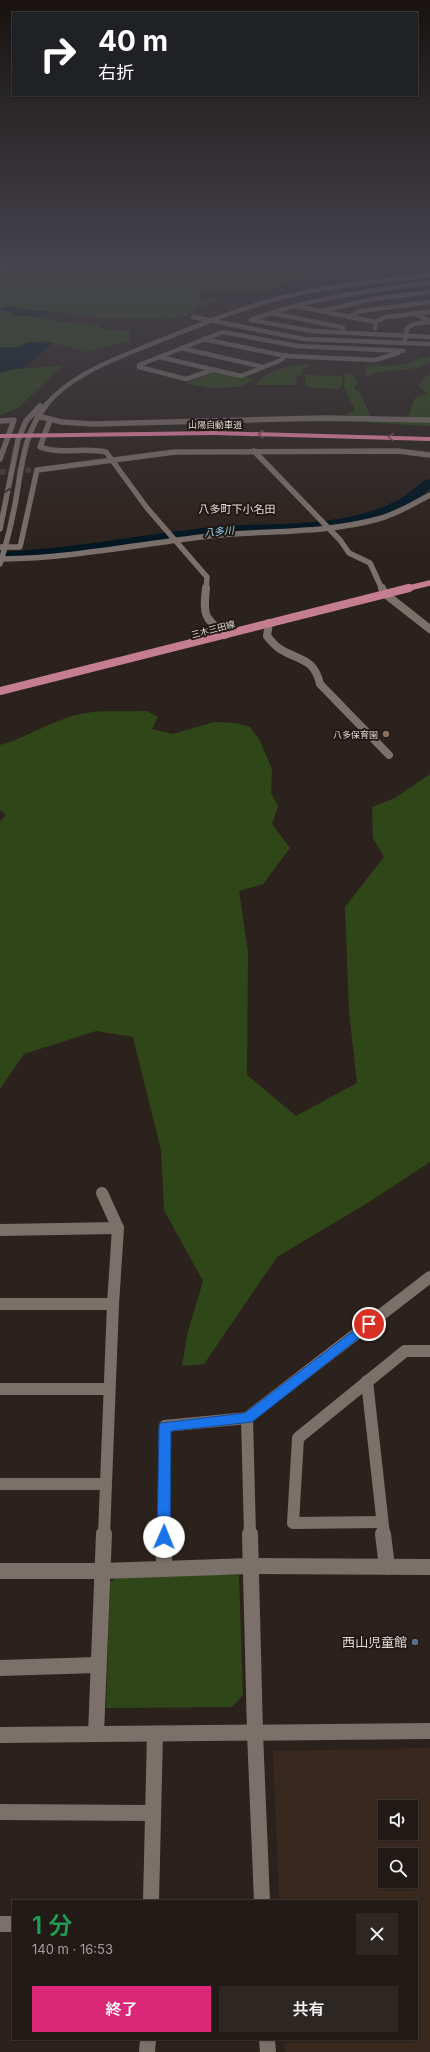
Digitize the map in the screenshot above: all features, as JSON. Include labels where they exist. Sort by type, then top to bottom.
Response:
[{"type":"highway","name":"山陽自動車道","points":[[0,436],[60,431],[290,428]]},
{"type":"highway","name":"山陽自動車道","points":[[0,430],[430,438]]},
{"type":"highway","points":[[410,431],[430,432]]},
{"type":"main road","name":"三木三田線","points":[[0,691],[225,635],[384,593],[430,583]]},
{"type":"street","points":[[0,528],[18,440],[30,415],[56,390],[88,369],[108,359]]},
{"type":"street","points":[[117,359],[88,374],[64,390],[38,416],[27,440],[2,547],[1,562],[84,555],[231,534],[327,529],[386,516],[413,505],[430,495]]},
{"type":"street","points":[[155,359],[139,365],[139,367],[186,379],[212,370]]},
{"type":"street","points":[[166,359],[241,376],[280,359]]},
{"type":"street","points":[[227,359],[263,367]]},
{"type":"street","points":[[347,359],[375,360],[378,359]]},
{"type":"street","points":[[38,416],[50,420],[108,424],[224,422],[288,418],[430,420]]},
{"type":"street","points":[[0,421],[14,420],[0,460]]},
{"type":"street","points":[[50,420],[40,447],[51,451],[103,451],[113,461],[147,508],[207,577],[204,610],[208,620],[225,635]]},
{"type":"street","points":[[254,451],[327,529],[340,540],[349,554],[370,563],[384,593],[410,612],[430,630]]},
{"type":"street","points":[[2,547],[20,547],[37,470],[175,452],[398,451],[430,455]]},
{"type":"street","points":[[269,623],[266,636],[281,649],[303,658],[318,674],[320,684],[389,755]]},
{"type":"street","points":[[96,1734],[109,1388],[118,1228],[102,1193]]},
{"type":"street","points":[[0,1230],[118,1228]]},
{"type":"street","points":[[164,1569],[165,1426],[247,1418],[430,1277]]},
{"type":"street","points":[[0,1304],[113,1304]]},
{"type":"street","points":[[382,1522],[293,1523],[298,1438],[405,1351],[430,1350]]},
{"type":"street","points":[[367,1381],[387,1567]]},
{"type":"street","points":[[0,1389],[109,1388]]},
{"type":"street","points":[[247,1418],[255,1733],[262,1900]]},
{"type":"street","points":[[0,1484],[105,1484]]},
{"type":"street","points":[[0,1571],[102,1571],[250,1566],[430,1567]]},
{"type":"street","points":[[0,1668],[98,1665]]},
{"type":"street","points":[[0,1735],[430,1731]]},
{"type":"street","points":[[151,1900],[155,1734]]},
{"type":"street","points":[[0,1812],[153,1813]]},
{"type":"street","points":[[0,1924],[12,1924]]},
{"type":"street","points":[[147,2052],[148,2040]]},
{"type":"street","points":[[267,2040],[268,2052]]},
{"type":"shaded area","points":[[430,1748],[430,2052],[285,2052],[284,2040],[418,2040],[418,1900],[279,1900],[273,1751]]},
{"type":"green space","points":[[421,359],[430,359],[430,363],[418,368],[380,372],[366,376],[366,367],[404,364]]},
{"type":"green space","points":[[304,364],[315,365],[301,369],[303,373],[295,378],[298,383],[295,385],[256,385],[265,376],[277,370]]},
{"type":"green space","points":[[62,366],[17,409],[0,415],[0,373],[13,369]]},
{"type":"green space","points":[[215,371],[255,379],[241,387],[208,388],[186,383]]},
{"type":"green space","points":[[430,372],[430,419],[408,417],[415,398],[427,393],[418,386]]},
{"type":"green space","points":[[345,373],[352,374],[357,381],[354,389],[360,392],[370,416],[345,415],[355,410],[344,387]]},
{"type":"green space","points":[[306,375],[343,376],[342,387],[339,387],[339,389],[310,388],[309,386],[305,385],[306,379],[304,378]]},
{"type":"green space","points":[[294,418],[430,422],[430,426],[359,422],[273,421]]},
{"type":"green space","points":[[147,711],[158,717],[152,729],[173,734],[214,722],[235,723],[250,727],[259,739],[272,769],[271,793],[278,806],[272,824],[290,848],[263,884],[239,891],[248,952],[247,1075],[296,1116],[357,1083],[349,1011],[345,907],[384,857],[373,838],[372,807],[395,798],[430,774],[430,1162],[366,1204],[277,1257],[204,1364],[182,1366],[187,1335],[203,1281],[164,1210],[161,1150],[133,1037],[96,1031],[24,1054],[0,1089],[0,821],[6,815],[0,810],[0,745],[11,742],[75,715],[101,712]]},
{"type":"green space","points":[[119,1575],[239,1575],[243,1695],[232,1707],[106,1708],[110,1583]]},
{"type":"water","points":[[0,359],[34,359],[23,368],[7,370],[0,373]]},
{"type":"waterway","name":"八多川","points":[[0,556],[76,551],[230,529],[321,525],[351,520],[380,513],[406,501],[430,483]]},
{"type":"tunnel","points":[[0,472],[37,470]]},
{"type":"place","name":"八多保育園","points":[[386,734]]},
{"type":"place","name":"西山児童館","points":[[415,1642]]},
{"type":"district","name":"八多町下小名田","points":[[237,509]]},
{"type":"route","points":[[164,1537],[165,1426],[247,1418],[369,1324]]}]
